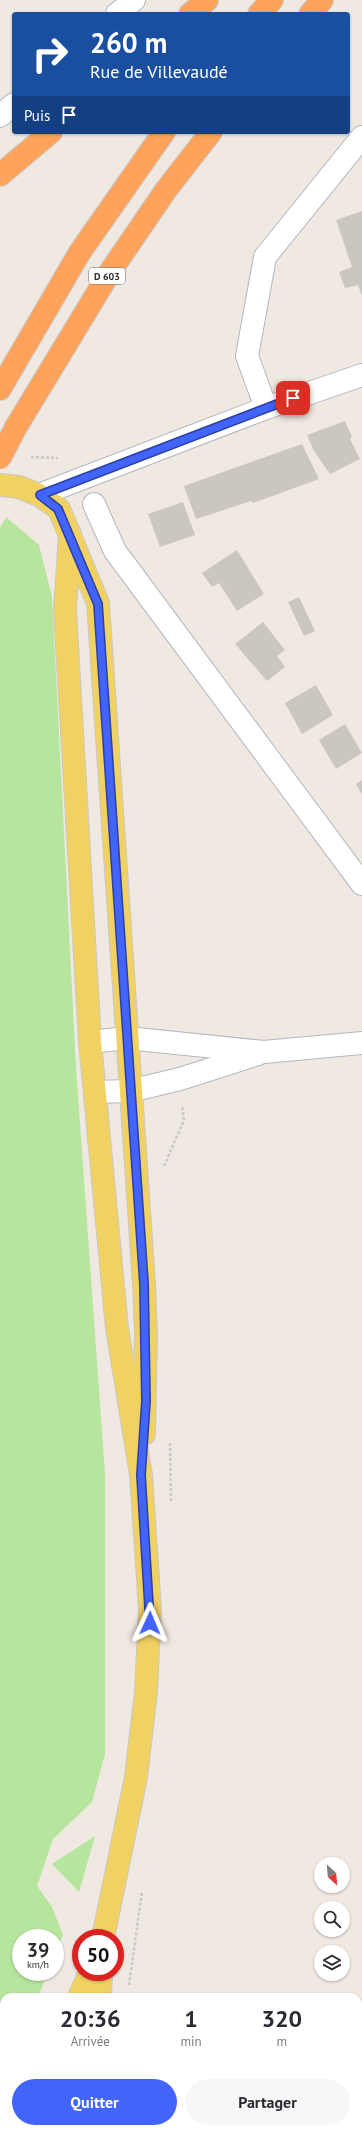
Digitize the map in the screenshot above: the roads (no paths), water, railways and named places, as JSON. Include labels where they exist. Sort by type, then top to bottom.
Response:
[{"type":"highway","points":[[192,12],[207,0]]},
{"type":"highway","points":[[261,12],[272,0]]},
{"type":"highway","points":[[312,12],[322,0]]},
{"type":"highway","points":[[0,175],[49,134]]},
{"type":"highway","name":"D 603","points":[[0,389],[80,252],[163,134]]},
{"type":"highway","name":"D 603","points":[[0,458],[16,427],[110,272],[166,190],[209,134]]},
{"type":"main road","points":[[0,484],[19,487],[40,495],[58,509],[70,534],[98,604],[146,1335],[146,1401],[141,1475]]},
{"type":"main road","points":[[70,534],[65,610],[90,1042],[117,1328],[141,1475],[150,1609],[146,1692],[136,1777],[105,1929]]},
{"type":"main road","points":[[82,1993],[86,1981]]},
{"type":"main road","points":[[100,1993],[101,1981]]},
{"type":"street","points":[[119,12],[134,0]]},
{"type":"street","points":[[0,116],[12,106]]},
{"type":"street","points":[[266,408],[247,356],[265,257],[362,137]]},
{"type":"street","points":[[40,495],[266,408],[362,375]]},
{"type":"street","points":[[94,504],[115,551],[362,884]]},
{"type":"street","points":[[90,1042],[127,1038],[264,1052],[362,1043]]},
{"type":"street","points":[[95,1092],[130,1091],[180,1079],[264,1052]]}]
